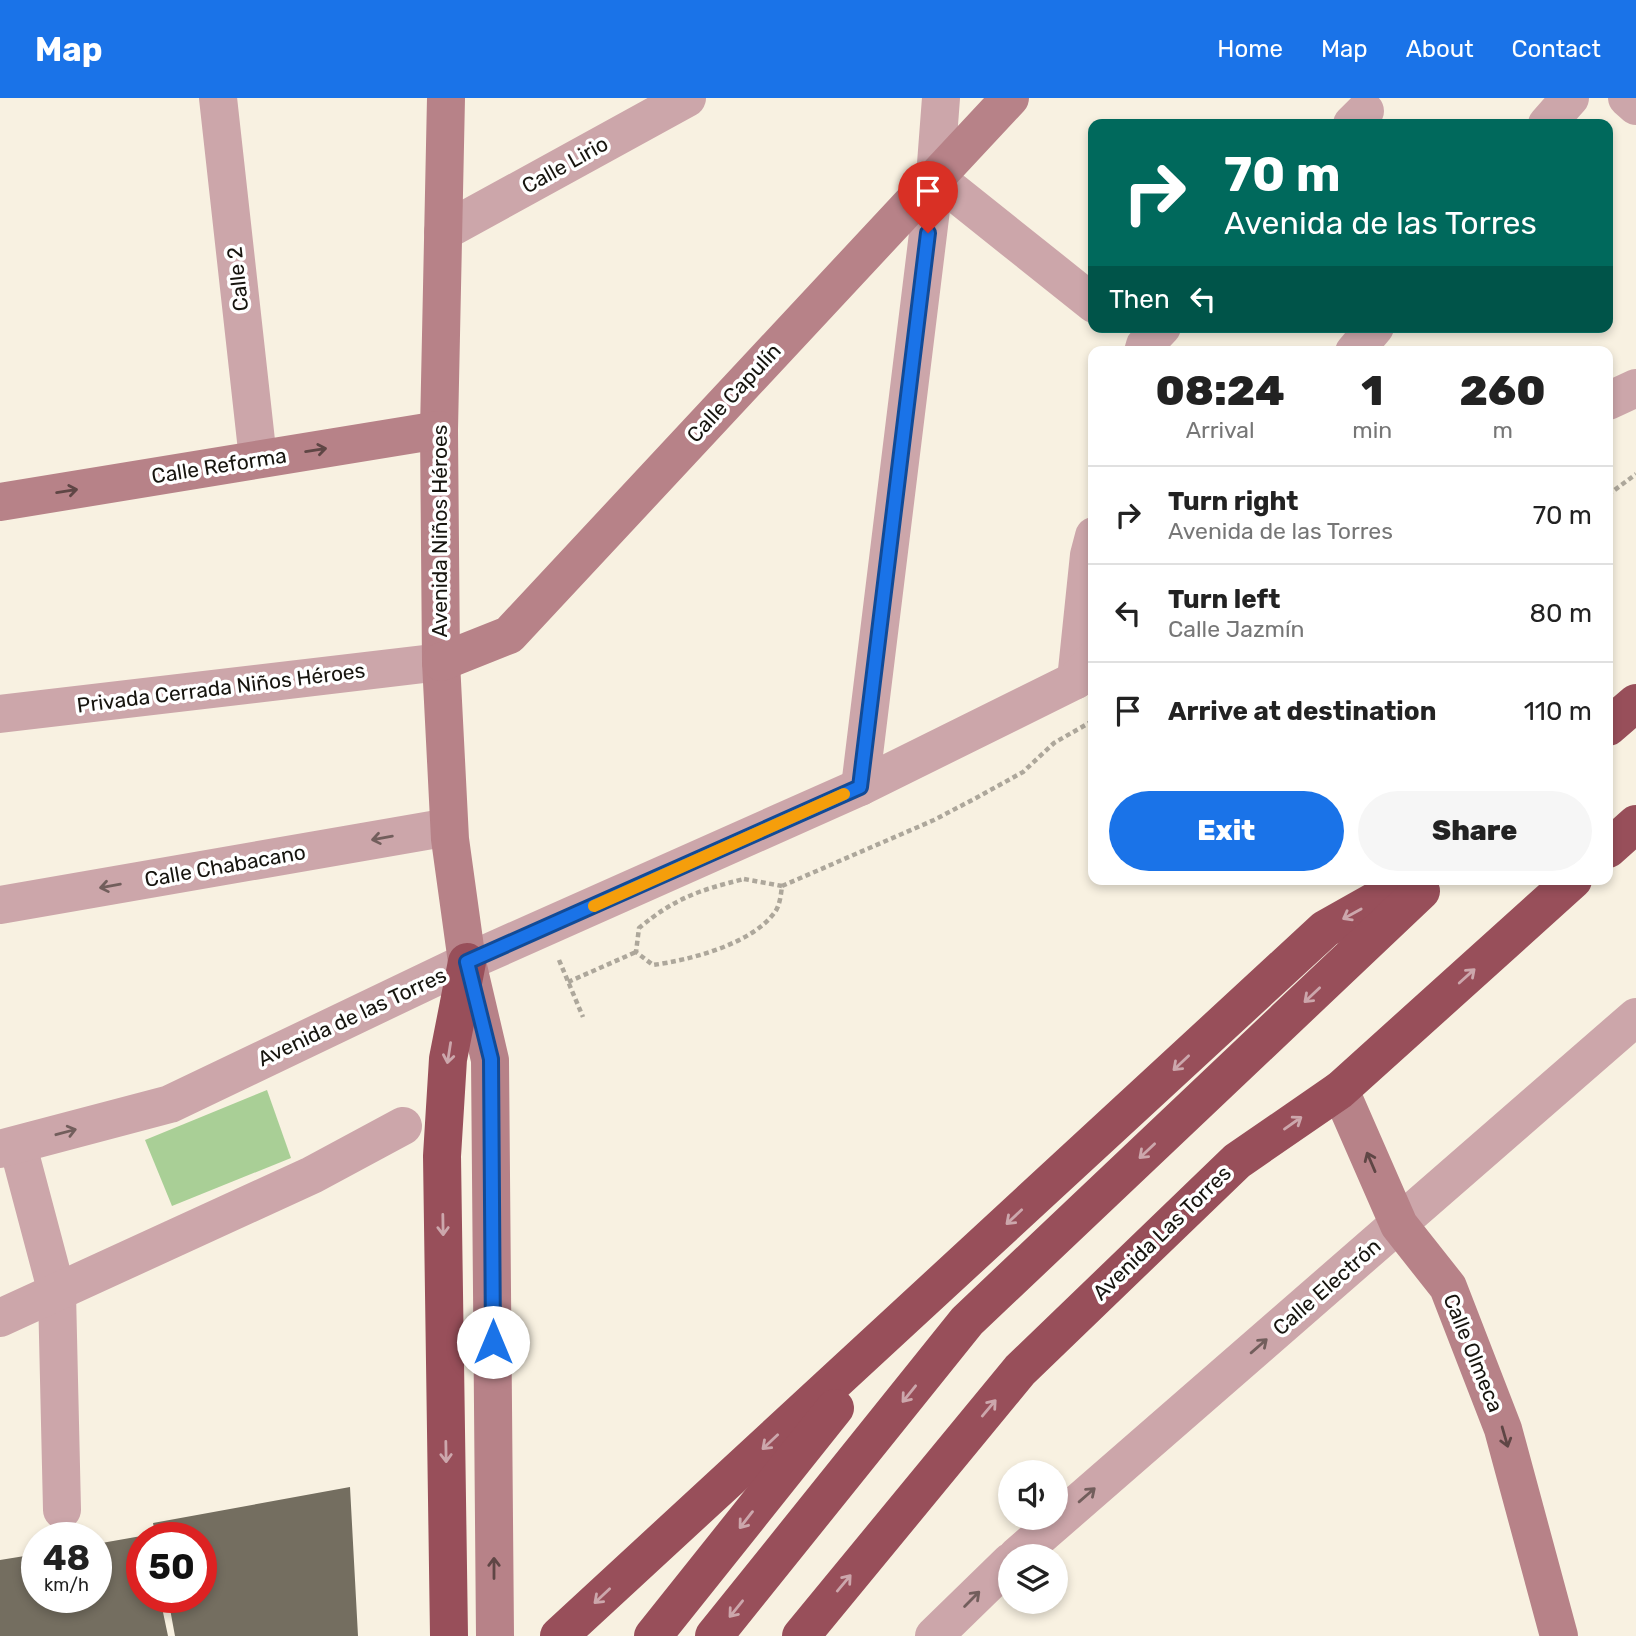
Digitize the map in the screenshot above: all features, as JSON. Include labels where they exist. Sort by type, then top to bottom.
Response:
[{"type":"highway","points":[[1613,723],[1636,703]]},
{"type":"highway","points":[[1613,845],[1636,824]]},
{"type":"highway","points":[[559,1636],[1325,929],[1403,885]]},
{"type":"highway","points":[[714,1636],[967,1321],[1428,885]]},
{"type":"highway","name":"Avenida Las Torres","points":[[801,1636],[1020,1370],[1237,1161],[1340,1090],[1567,885]]},
{"type":"highway","points":[[449,1636],[442,1156],[448,1059],[467,962]]},
{"type":"highway","points":[[653,1636],[910,1313]]},
{"type":"street","name":"Calle 2","points":[[218,98],[258,459]]},
{"type":"street","name":"Avenida Niños Héroes","points":[[446,98],[439,430],[441,662],[449,827],[467,962],[491,1059],[495,1636]]},
{"type":"street","name":"Calle Lirio","points":[[443,232],[687,98]]},
{"type":"street","points":[[860,787],[935,177],[941,98]]},
{"type":"street","name":"Calle Capulín","points":[[441,662],[509,635],[1010,98]]},
{"type":"street","points":[[1551,119],[1570,98]]},
{"type":"street","points":[[1627,98],[1636,106]]},
{"type":"street","points":[[935,177],[1088,299]]},
{"type":"street","points":[[1613,399],[1636,388]]},
{"type":"street","name":"Calle Reforma","points":[[0,502],[439,430]]},
{"type":"street","points":[[1085,670],[1088,584]]},
{"type":"street","name":"Privada Cerrada Niños Héroes","points":[[0,714],[441,662]]},
{"type":"street","name":"Avenida de las Torres","points":[[9,1147],[170,1104],[467,962],[860,787],[1085,670]]},
{"type":"street","name":"Calle Chabacano","points":[[0,905],[449,827]]},
{"type":"street","name":"Calle Electrón","points":[[1031,1544],[1636,1017]]},
{"type":"street","name":"Calle Olmeca","points":[[1340,1090],[1399,1225],[1448,1287],[1503,1429],[1559,1636]]},
{"type":"street","points":[[0,1318],[312,1175],[403,1126]]},
{"type":"street","points":[[9,1147],[57,1293],[62,1510]]},
{"type":"street","points":[[934,1636],[998,1574]]},
{"type":"path","points":[[1613,491],[1636,474]]},
{"type":"path","points":[[635,952],[639,928],[653,916],[698,890],[744,879],[782,886],[976,799],[1023,772],[1054,743],[1088,723]]},
{"type":"path","points":[[635,952],[653,965],[688,958],[736,942],[766,922],[777,909],[782,886]]},
{"type":"path","points":[[545,927],[583,1017]]},
{"type":"path","points":[[568,982],[635,952]]},
{"type":"green space","points":[[267,1090],[291,1158],[172,1206],[145,1140]]},
{"type":"building","points":[[350,1487],[358,1636],[175,1636],[171,1613],[217,1613],[217,1522],[158,1522]]},
{"type":"building","points":[[126,1539],[126,1613],[163,1613],[168,1636],[0,1636],[0,1560],[21,1557],[21,1613],[112,1613],[112,1541]]},
{"type":"slow traffic","points":[[594,906],[844,794]]},
{"type":"route","points":[[493,1342],[491,1059],[467,962],[860,787],[928,233]]}]
